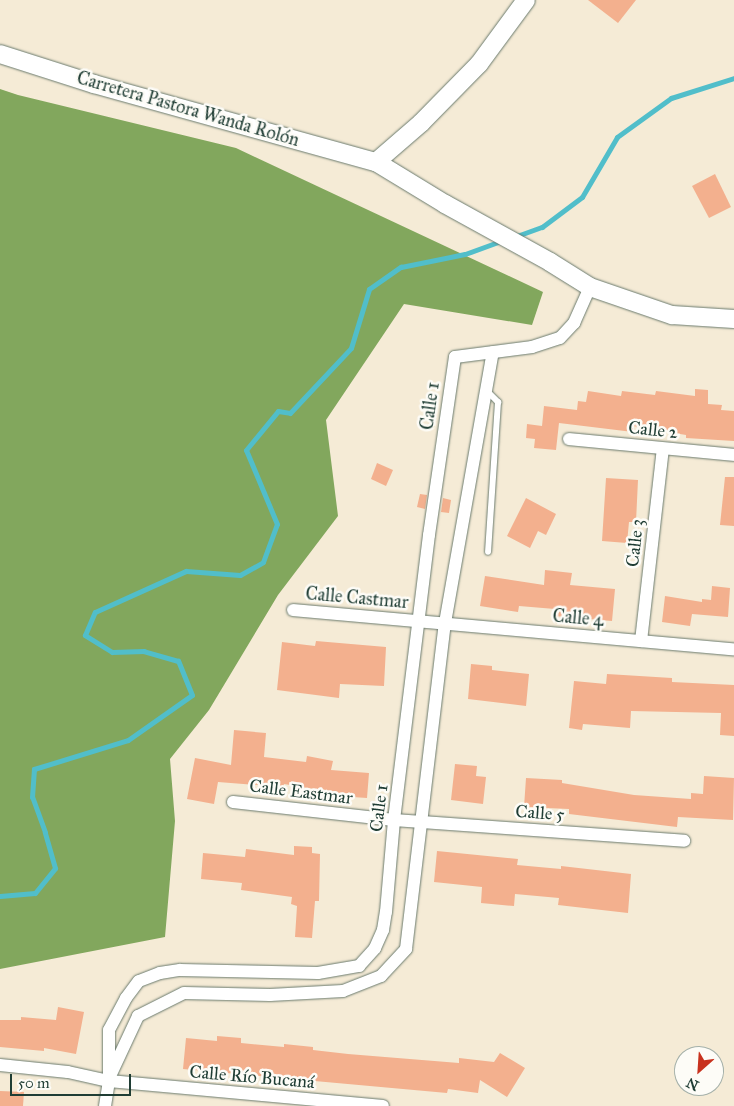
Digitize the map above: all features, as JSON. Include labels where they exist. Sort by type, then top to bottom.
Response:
[{"type":"street","points":[[376,162],[421,123],[479,64],[526,0]]},
{"type":"street","name":"Carretera Pastora Wanda Rolón","points":[[0,54],[94,84],[376,162],[590,287],[672,315],[734,319]]},
{"type":"street","name":"Calle 1","points":[[105,1106],[109,1081],[109,1030],[126,998],[139,981],[160,973],[180,970],[318,973],[359,966],[375,948],[383,930],[394,820],[429,536],[455,357],[532,347],[560,338],[574,323],[590,287]]},
{"type":"street","name":"Calle 1","points":[[109,1081],[138,1016],[184,993],[270,995],[343,991],[381,976],[406,949],[445,623],[493,352]]},
{"type":"street","name":"Calle 2","points":[[570,439],[734,454]]},
{"type":"street","name":"Calle 3","points":[[641,641],[663,449]]},
{"type":"street","name":"Calle Castmar","points":[[293,610],[420,621]]},
{"type":"street","name":"Calle 4","points":[[420,621],[734,649]]},
{"type":"street","name":"Calle Eastmar","points":[[233,802],[394,820]]},
{"type":"street","name":"Calle 5","points":[[394,820],[684,841]]},
{"type":"street","name":"Calle Río Bucaná","points":[[0,1065],[68,1072],[109,1081],[383,1106]]},
{"type":"lane","points":[[486,390],[498,402],[488,552]]},
{"type":"green space","points":[[0,89],[236,148],[543,292],[532,325],[404,304],[326,420],[338,516],[278,595],[209,710],[170,759],[175,821],[165,937],[0,969]]},
{"type":"building","points":[[588,0],[636,0],[618,23]]},
{"type":"building","points":[[715,174],[731,207],[709,218],[692,186]]},
{"type":"building","points":[[695,389],[708,390],[708,404],[722,405],[721,410],[734,411],[734,441],[686,438],[686,435],[633,426],[633,432],[559,423],[556,450],[534,448],[535,439],[526,438],[527,424],[542,426],[544,406],[577,410],[578,401],[586,402],[588,391],[621,396],[622,391],[655,395],[656,391],[695,396]]},
{"type":"building","points":[[377,463],[393,470],[386,486],[371,479]]},
{"type":"building","points":[[725,477],[734,477],[734,526],[720,525]]},
{"type":"building","points":[[606,478],[638,480],[636,522],[629,522],[627,543],[602,541]]},
{"type":"building","points":[[420,494],[427,495],[425,509],[417,507]]},
{"type":"building","points":[[443,498],[451,500],[449,513],[441,512]]},
{"type":"building","points":[[526,498],[556,514],[546,535],[538,531],[530,548],[507,536]]},
{"type":"building","points":[[545,570],[572,573],[570,585],[615,589],[612,621],[554,616],[555,609],[519,606],[518,612],[480,606],[485,576],[544,585]]},
{"type":"building","points":[[712,586],[730,588],[728,617],[692,614],[690,626],[662,622],[665,596],[702,602],[702,599],[711,600]]},
{"type":"building","points":[[316,641],[386,647],[384,686],[340,684],[339,698],[277,690],[282,642],[315,646]]},
{"type":"building","points":[[471,664],[492,666],[492,670],[529,674],[526,706],[468,699]]},
{"type":"building","points":[[607,674],[672,678],[672,682],[734,685],[734,736],[720,735],[721,713],[631,711],[630,728],[583,724],[582,730],[569,728],[574,681],[606,684]]},
{"type":"building","points":[[234,730],[266,733],[264,757],[306,762],[307,756],[333,761],[331,770],[369,773],[367,798],[338,796],[338,793],[284,784],[283,787],[218,782],[214,804],[187,799],[195,758],[231,765]]},
{"type":"building","points":[[455,764],[477,766],[476,776],[486,777],[483,804],[451,800]]},
{"type":"building","points":[[704,776],[734,778],[733,820],[678,817],[677,827],[569,814],[569,809],[524,807],[526,778],[562,780],[562,783],[634,795],[691,799],[691,793],[703,794]]},
{"type":"building","points":[[294,846],[312,847],[312,853],[320,854],[319,901],[315,901],[312,938],[295,937],[297,906],[291,904],[292,897],[241,890],[242,883],[201,879],[203,853],[245,857],[246,849],[294,855]]},
{"type":"building","points":[[437,851],[518,859],[517,865],[561,869],[561,866],[631,874],[628,913],[558,905],[559,898],[515,894],[514,906],[481,903],[482,887],[434,882]]},
{"type":"building","points":[[58,1007],[84,1012],[76,1054],[44,1048],[44,1051],[0,1047],[0,1020],[21,1020],[21,1017],[56,1020]]},
{"type":"building","points":[[217,1036],[241,1038],[241,1043],[284,1047],[284,1044],[313,1047],[313,1050],[348,1054],[459,1063],[459,1058],[494,1062],[500,1053],[525,1068],[507,1097],[480,1080],[478,1093],[448,1089],[447,1093],[183,1069],[186,1038],[217,1041]]},
{"type":"building","points":[[0,1091],[24,1092],[23,1106],[0,1106]]},
{"type":"waterway","points":[[514,237],[542,227],[582,197],[617,137],[671,98],[734,78]]},
{"type":"waterway","points":[[0,896],[35,893],[55,868],[45,832],[32,797],[34,769],[128,740],[192,695],[178,661],[144,651],[112,652],[85,635],[95,612],[186,571],[240,575],[263,562],[277,524],[246,450],[278,411],[290,413],[351,348],[369,289],[401,267],[465,254],[501,241]]}]
